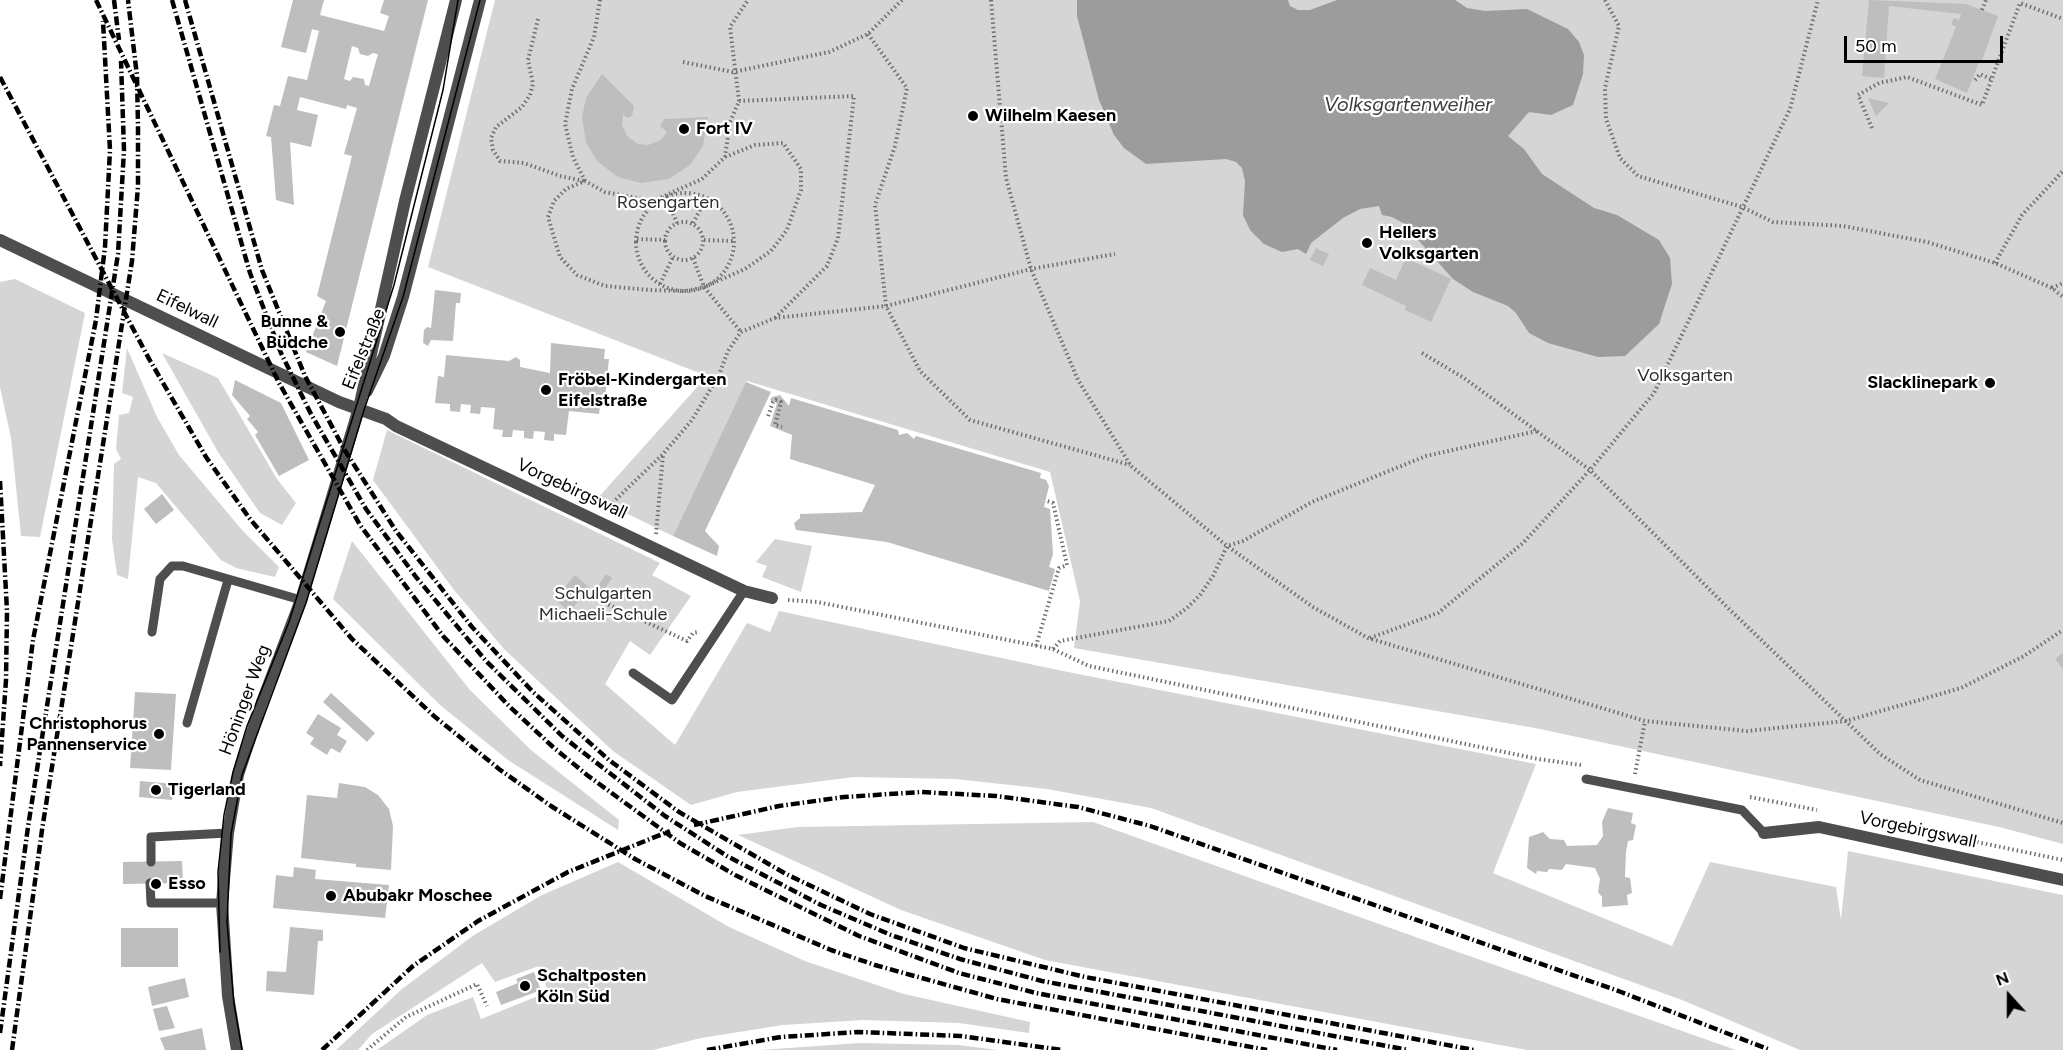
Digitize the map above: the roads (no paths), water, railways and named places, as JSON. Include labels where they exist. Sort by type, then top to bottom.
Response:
[{"type":"street","name":"Eifelstraße","points":[[359,408],[405,201],[456,0]]},
{"type":"street","name":"Eifelstraße","points":[[359,408],[384,356],[403,297],[480,0]]},
{"type":"street","name":"Eifelwall","points":[[0,240],[339,402],[359,408]]},
{"type":"street","name":"Vorgebirgswall","points":[[359,408],[744,591],[772,598]]},
{"type":"street","name":"Höninger Weg","points":[[237,1050],[228,996],[222,903],[228,833],[246,746],[301,600],[359,408]]},
{"type":"street","name":"Vorgebirgswall","points":[[1764,833],[1819,827],[2063,880]]},
{"type":"lane","points":[[152,632],[160,579],[172,566],[183,566],[301,600]]},
{"type":"lane","points":[[187,723],[228,580]]},
{"type":"lane","points":[[633,673],[672,700],[744,591]]},
{"type":"lane","points":[[1586,779],[1742,810],[1764,833]]},
{"type":"lane","points":[[151,862],[151,837],[228,833]]},
{"type":"lane","points":[[150,883],[151,903],[222,903]]},
{"type":"water","name":"Volksgartenweiher","points":[[1077,0],[1288,0],[1290,6],[1298,10],[1310,10],[1337,0],[1455,0],[1467,8],[1485,11],[1527,9],[1568,29],[1579,42],[1584,55],[1583,74],[1573,105],[1551,115],[1529,112],[1508,136],[1524,149],[1542,174],[1594,208],[1617,215],[1659,240],[1670,258],[1672,284],[1659,324],[1625,356],[1598,357],[1548,343],[1529,333],[1516,313],[1508,306],[1473,292],[1453,279],[1403,223],[1382,215],[1379,206],[1360,209],[1343,218],[1311,243],[1306,254],[1298,249],[1282,252],[1264,244],[1250,230],[1243,215],[1245,181],[1242,168],[1236,162],[1226,159],[1146,164],[1124,148],[1114,135],[1099,100],[1077,16]]},
{"type":"tram line","points":[[220,952],[218,872],[224,815],[233,772],[247,726],[289,622],[394,285],[443,90],[458,0]]},
{"type":"tram line","points":[[242,1050],[234,1004],[227,922],[231,834],[242,775],[306,603],[364,410],[403,297],[480,0]]},
{"type":"railway","points":[[96,0],[279,383],[360,525],[443,636],[509,706],[553,747],[587,775],[680,843],[735,875],[859,936],[959,973],[1036,993],[1337,1050]]},
{"type":"railway","points":[[114,0],[119,40]]},
{"type":"railway","points":[[12,1050],[42,830],[132,261],[138,186],[138,126],[137,76],[128,0]]},
{"type":"railway","points":[[172,0],[250,273],[281,353],[311,414],[366,509],[416,577],[486,661],[562,736],[665,816],[727,856],[821,905],[891,935],[960,959],[1042,981],[1408,1050]]},
{"type":"railway","points":[[185,0],[262,270],[305,376],[344,449],[396,531],[472,627],[533,692],[609,760],[679,812],[786,874],[870,914],[964,948],[1085,977],[1474,1050]]},
{"type":"railway","points":[[0,899],[33,640],[96,320],[105,247],[110,150],[103,21]]},
{"type":"railway","points":[[0,1033],[28,827],[118,254],[124,150],[121,61]]},
{"type":"railway","points":[[0,77],[148,357],[206,457],[250,519],[352,639],[434,716],[499,769],[551,806],[635,859],[705,896],[831,950],[875,965],[997,999],[1267,1050]]},
{"type":"railway","points":[[0,481],[7,611],[6,680],[0,766]]},
{"type":"railway","points":[[694,825],[779,806],[844,797],[921,792],[996,796],[1078,807],[1150,826],[1621,992],[1770,1050]]},
{"type":"railway","points":[[322,1050],[413,966],[478,921],[568,872],[670,831]]},
{"type":"railway","points":[[707,1050],[781,1037],[859,1032],[961,1036],[1062,1050]]},
{"type":"place","name":"Wilhelm Kaesen","points":[[973,116]]},
{"type":"place","name":"Fort IV","points":[[684,129]]},
{"type":"place","name":"Hellers Volksgarten","points":[[1367,243]]},
{"type":"place","name":"Bunne & Büdche","points":[[340,332]]},
{"type":"place","name":"Slacklinepark","points":[[1990,383]]},
{"type":"place","name":"Fröbel-Kindergarten Eifelstraße","points":[[546,390]]},
{"type":"place","name":"Christophorus Pannenservice","points":[[159,734]]},
{"type":"place","name":"Tigerland","points":[[156,790]]},
{"type":"place","name":"Esso","points":[[156,884]]},
{"type":"place","name":"Abubakr Moschee","points":[[331,896]]},
{"type":"place","name":"Schaltposten Köln Süd","points":[[525,986]]},
{"type":"park label","name":"Rosengarten","points":[[668,203]]},
{"type":"park label","name":"Volksgarten","points":[[1685,376]]},
{"type":"park label","name":"Schulgarten Michaeli-Schule","points":[[603,604]]}]
